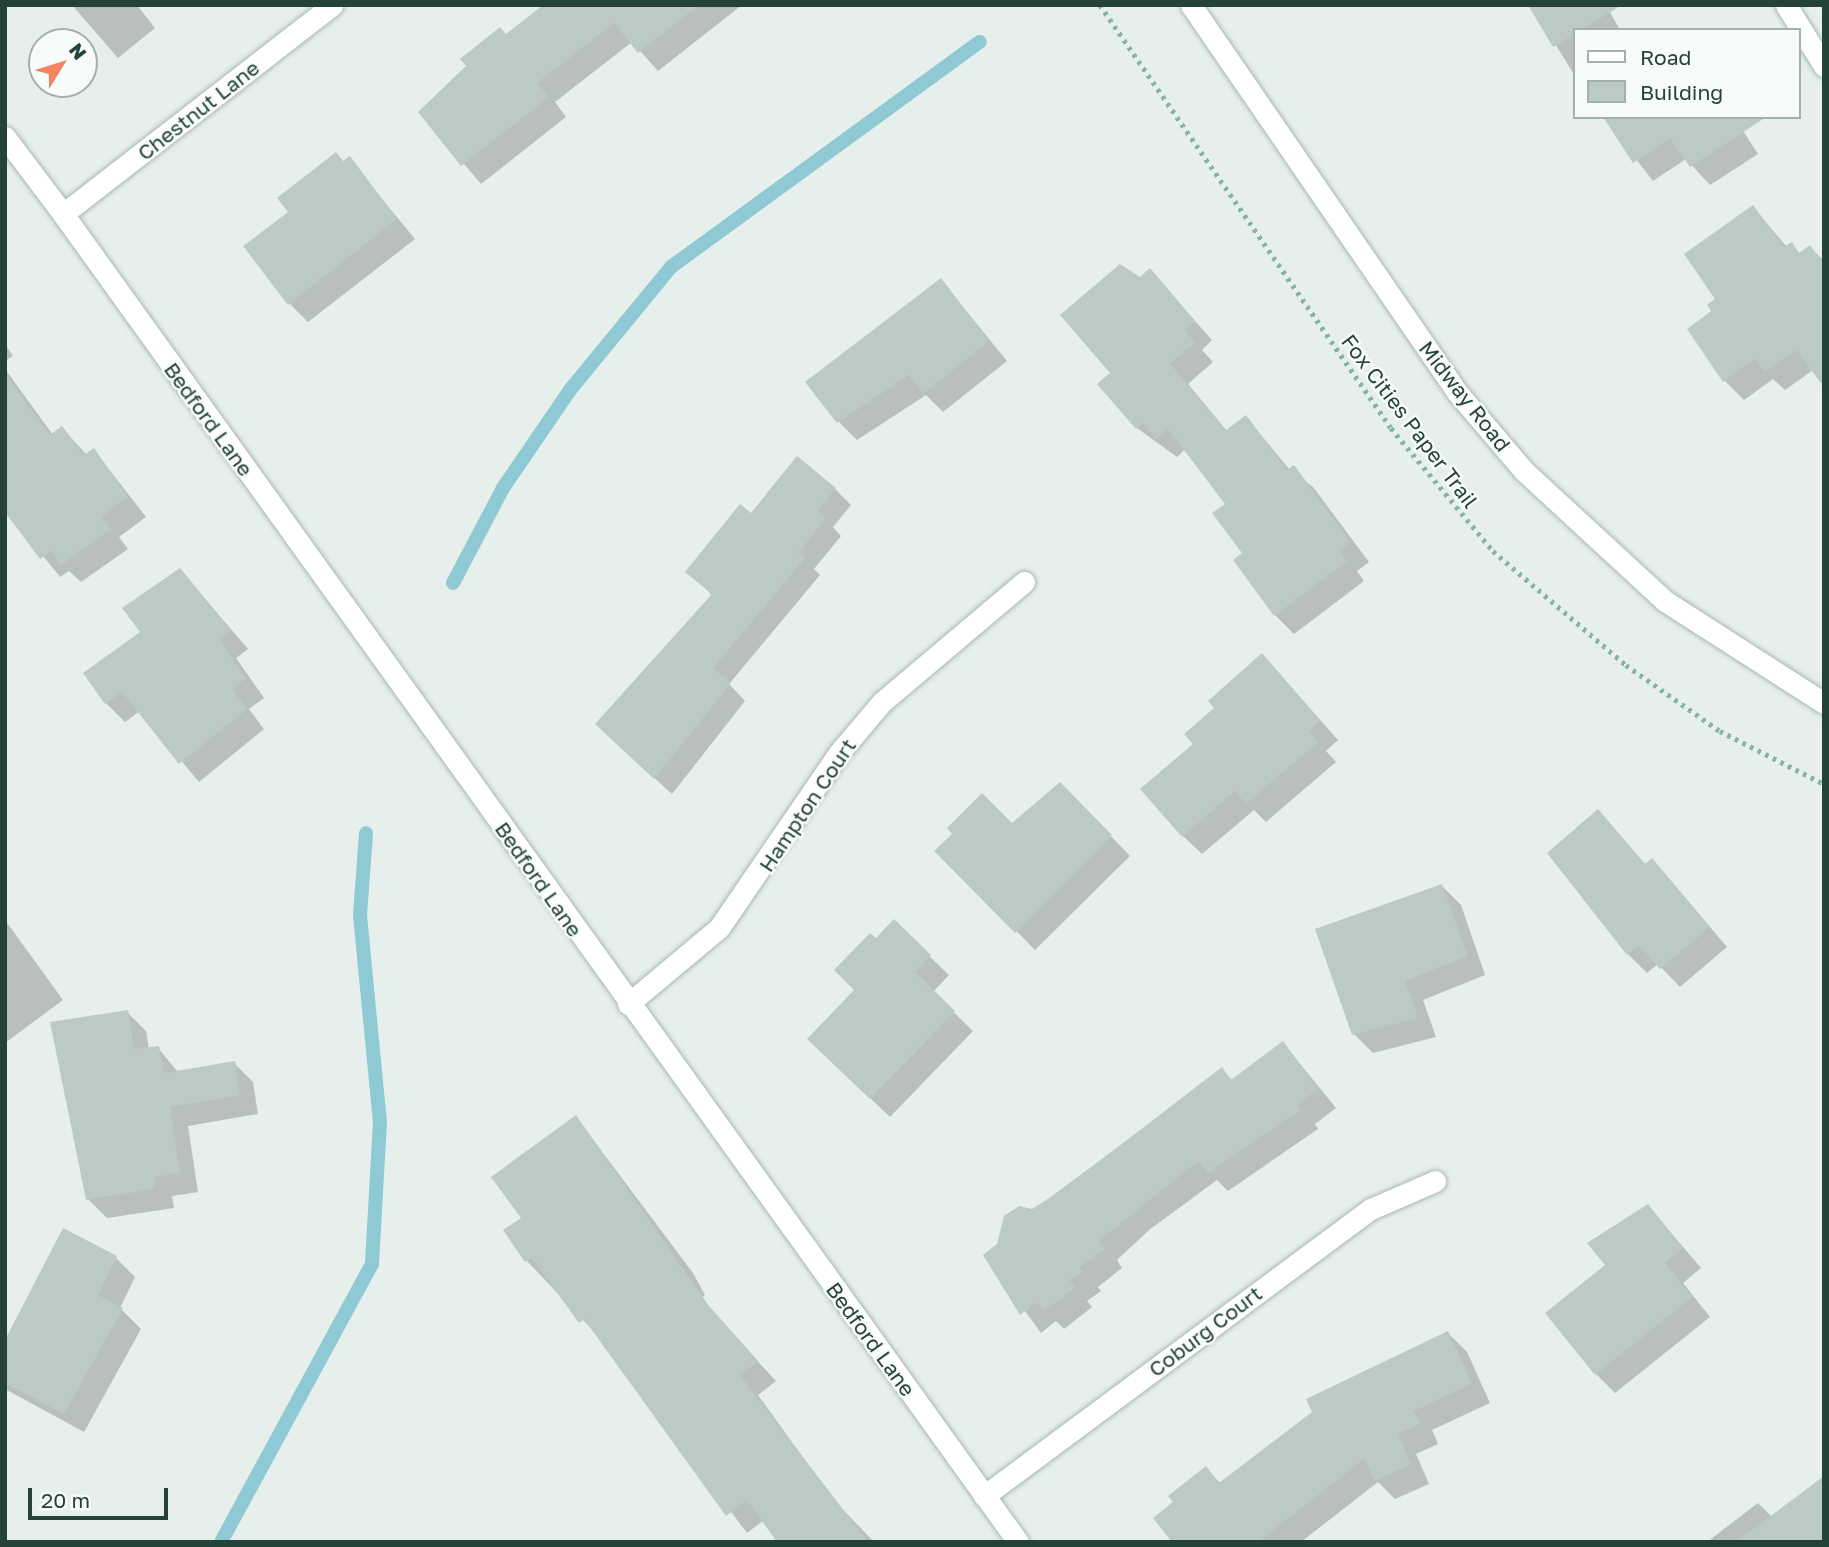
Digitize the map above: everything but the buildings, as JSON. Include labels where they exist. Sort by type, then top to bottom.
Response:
[{"type":"street","name":"Chestnut Lane","points":[[63,214],[332,5]]},
{"type":"street","name":"Midway Road","points":[[1191,5],[1456,391],[1524,471],[1665,601],[1824,703]]},
{"type":"street","points":[[1786,5],[1800,28]]},
{"type":"street","points":[[1801,29],[1824,66]]},
{"type":"street","name":"Bedford Lane","points":[[5,137],[1018,1542]]},
{"type":"street","name":"Hampton Court","points":[[628,1004],[719,928],[838,754],[882,702],[1024,582]]},
{"type":"street","name":"Coburg Court","points":[[984,1496],[1371,1209],[1435,1181]]},
{"type":"path","name":"Fox Cities Paper Trail","points":[[1100,5],[1391,428],[1493,551],[1626,666],[1720,731],[1824,784]]},
{"type":"waterway","points":[[453,583],[503,488],[570,390],[671,267],[980,42]]},
{"type":"waterway","points":[[221,1542],[372,1264],[380,1123],[360,915],[366,833]]}]
